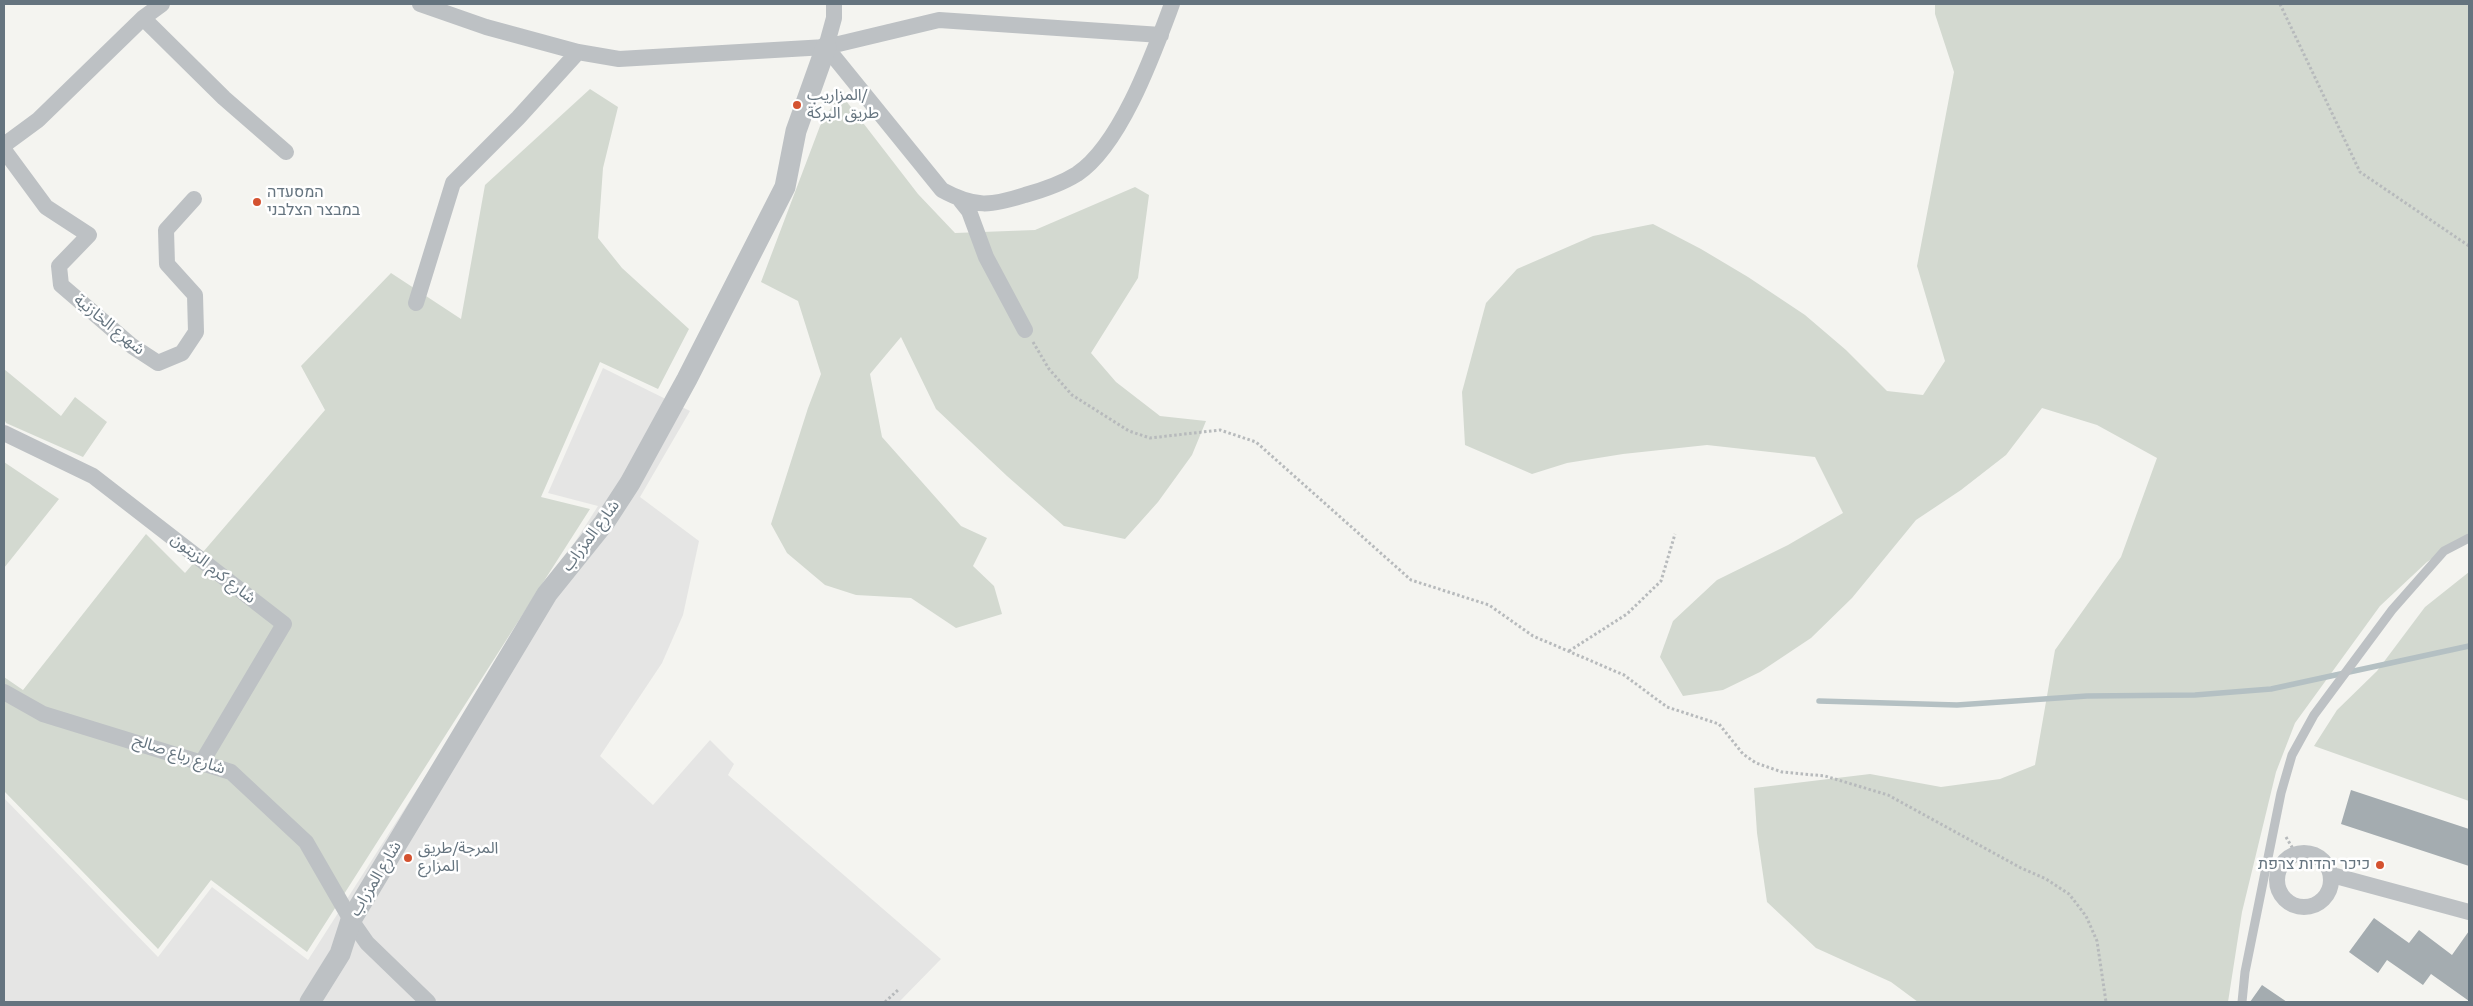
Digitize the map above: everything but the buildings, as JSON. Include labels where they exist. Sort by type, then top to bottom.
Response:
[{"type":"street","points":[[4,145],[38,120],[143,18],[162,4]]},
{"type":"street","points":[[420,4],[486,27],[578,52],[619,58],[826,47],[938,20],[1161,35]]},
{"type":"street","points":[[826,47],[834,18],[834,4]]},
{"type":"street","points":[[961,201],[994,204],[1052,187],[1078,174],[1094,160],[1120,122],[1149,66],[1172,4]]},
{"type":"street","points":[[143,18],[224,98],[286,152]]},
{"type":"street","points":[[826,47],[942,190],[961,201],[969,211],[986,257],[1025,330]]},
{"type":"street","name":"شارع المزراب","points":[[310,1002],[340,954],[351,920],[547,594],[604,523],[630,483],[687,379],[785,187],[796,131],[826,47]]},
{"type":"street","points":[[416,303],[453,183],[518,118],[578,52]]},
{"type":"street","name":"شهرع الخازنية","points":[[4,150],[46,207],[89,236],[59,266],[60,285],[132,346],[158,363],[182,353],[196,332],[194,295],[167,264],[166,230],[194,199]]},
{"type":"street","name":"شارع كرم الزيتون","points":[[4,433],[93,476],[284,624],[202,762]]},
{"type":"street","name":"شارع رباع صالح","points":[[4,692],[43,714],[232,772],[306,842],[351,920],[367,943],[428,1002]]},
{"type":"street","points":[[2332,875],[2469,912]]},
{"type":"lane","points":[[2242,1002],[2280,793],[2292,755],[2314,715],[2392,610],[2444,551],[2469,538]]},
{"type":"path","points":[[2280,4],[2360,172],[2469,246]]},
{"type":"path","points":[[1025,330],[1049,369],[1072,395],[1129,431],[1150,438],[1220,430],[1256,442],[1411,580],[1489,605],[1533,636],[1624,674],[1668,707],[1719,724],[1743,754],[1756,764],[1782,772],[1825,776],[1888,795],[2021,868],[2046,879],[2069,894],[2086,916],[2097,941],[2106,1002]]},
{"type":"path","points":[[1568,651],[1627,614],[1661,581],[1675,534]]},
{"type":"path","points":[[885,1002],[898,990]]},
{"type":"shaded area","points":[[1935,4],[2469,4],[2469,534],[2427,562],[2380,606],[2295,723],[2276,772],[2242,912],[2228,1002],[1918,1002],[1891,982],[1816,948],[1767,902],[1757,833],[1754,788],[1870,774],[1941,787],[2000,779],[2035,765],[2055,650],[2121,557],[2157,458],[2097,425],[2042,408],[2006,455],[1961,490],[1916,520],[1852,598],[1811,638],[1760,672],[1723,690],[1683,696],[1660,657],[1673,621],[1717,580],[1788,545],[1843,513],[1815,457],[1707,445],[1623,454],[1567,463],[1532,474],[1465,445],[1462,392],[1486,303],[1517,269],[1593,236],[1653,224],[1701,249],[1748,277],[1805,315],[1846,350],[1887,391],[1923,395],[1945,361],[1917,266],[1954,72],[1935,14]]},
{"type":"shaded area","points":[[590,89],[618,107],[603,168],[598,238],[622,268],[689,329],[658,389],[600,362],[541,497],[590,509],[307,952],[211,880],[158,949],[4,791],[4,677],[23,690],[146,534],[185,573],[325,410],[301,366],[391,273],[461,319],[485,185]]},
{"type":"shaded area","points":[[840,93],[918,194],[955,233],[1035,230],[1135,187],[1149,195],[1138,278],[1091,353],[1116,382],[1160,416],[1206,421],[1192,455],[1158,502],[1125,539],[1064,526],[1007,476],[936,409],[901,337],[870,374],[882,437],[961,526],[987,538],[973,566],[994,586],[1002,614],[956,628],[911,598],[856,595],[825,585],[787,553],[771,524],[808,408],[821,374],[798,301],[761,282],[820,126]]},
{"type":"shaded area","points":[[603,368],[690,411],[640,497],[699,541],[683,615],[662,663],[600,756],[653,805],[710,740],[734,764],[728,775],[941,959],[899,1002],[4,1002],[4,798],[158,957],[212,887],[308,960],[598,506],[548,493]]},
{"type":"shaded area","points":[[4,369],[61,416],[75,397],[107,422],[83,457],[6,423],[4,419]]},
{"type":"shaded area","points":[[4,462],[59,499],[4,568]]},
{"type":"shaded area","points":[[2469,572],[2469,801],[2314,746],[2337,710],[2377,671],[2425,607]]},
{"type":"waterway","points":[[1819,701],[1957,705],[2087,696],[2195,695],[2271,689],[2469,646]]},
{"type":"place","name":"المزاريب/ طريق البركة","points":[[797,105]]},
{"type":"place","name":"המסעדה במבצר הצלבני","points":[[257,202]]},
{"type":"place","name":"المرجة/طريق المزارع","points":[[408,858]]},
{"type":"place","name":"כיכר יהדות צרפת","points":[[2380,865]]}]
